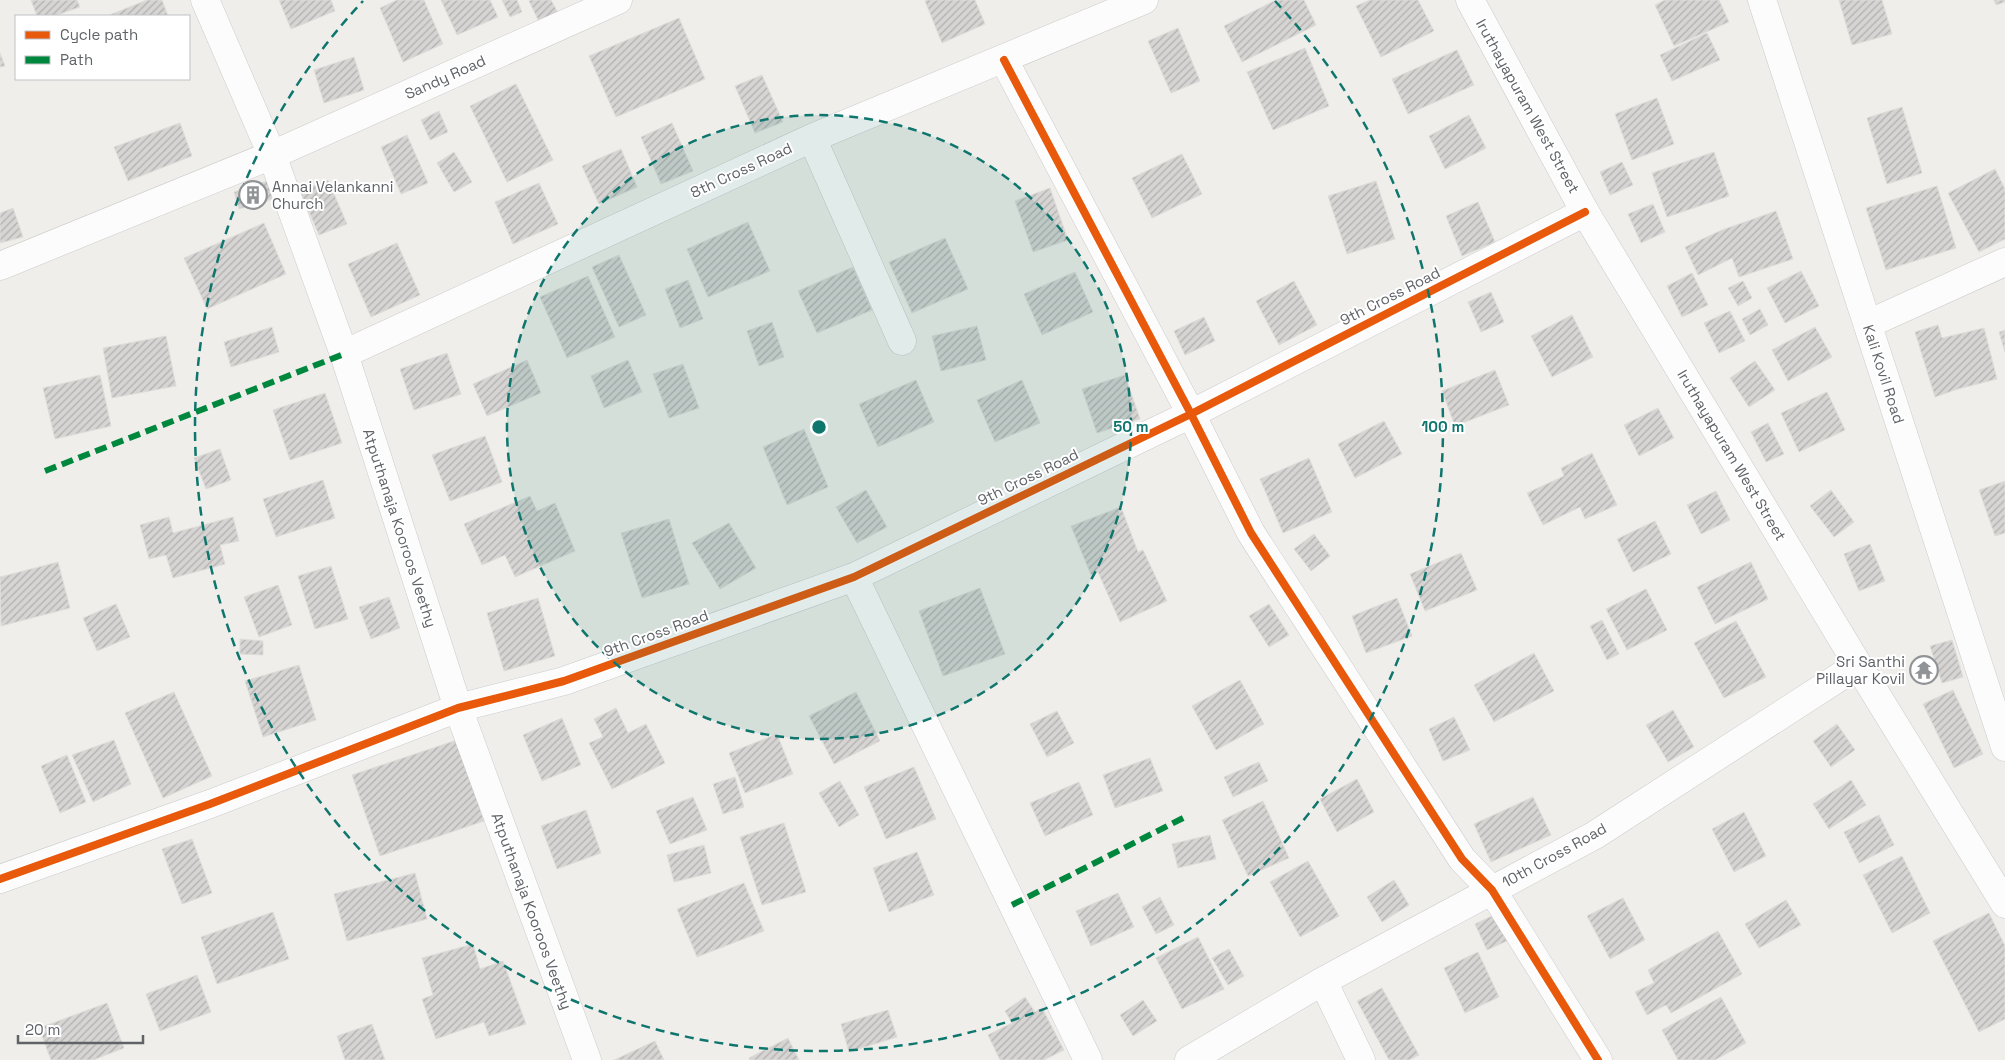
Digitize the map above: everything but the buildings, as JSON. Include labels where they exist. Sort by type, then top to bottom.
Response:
[{"type":"street","name":"Atputhanaja Kooroos Veethy","points":[[205,0],[272,155],[344,354],[458,708],[587,1060]]},
{"type":"street","name":"Sandy Road","points":[[0,266],[272,155],[618,0]]},
{"type":"street","name":"8th Cross Road","points":[[344,354],[812,138],[1004,60],[1144,0]]},
{"type":"street","name":"Iruthayapuram West Street","points":[[1470,0],[1586,212],[1858,665],[2005,904]]},
{"type":"street","name":"Kali Kovil Road","points":[[1762,0],[2005,747]]},
{"type":"street","points":[[1004,60],[1192,414],[1251,532],[1462,859],[1492,890],[1598,1060]]},
{"type":"street","points":[[812,138],[902,341]]},
{"type":"street","name":"9th Cross Road","points":[[0,879],[210,804],[458,708],[564,681],[854,577],[1192,414],[1586,212]]},
{"type":"street","points":[[1868,324],[2005,262]]},
{"type":"street","points":[[854,577],[1088,1060]]},
{"type":"street","name":"10th Cross Road","points":[[1189,1060],[1323,981],[1595,834],[1858,665]]},
{"type":"street","points":[[1323,981],[1361,1060]]},
{"type":"marked path","points":[[45,471],[344,354]]},
{"type":"marked path","points":[[1012,905],[1187,816]]},
{"type":"cycle path","points":[[1004,60],[1191,414],[1251,533],[1462,859],[1492,890],[1598,1060]]},
{"type":"cycle path","points":[[0,879],[210,804],[458,708],[564,681],[854,577],[1191,414],[1585,212]]},
{"type":"place","name":"Annai Velankanni Church","points":[[253,195]]},
{"type":"place","name":"Sri Santhi Pillayar Kovil","points":[[1924,670]]}]
